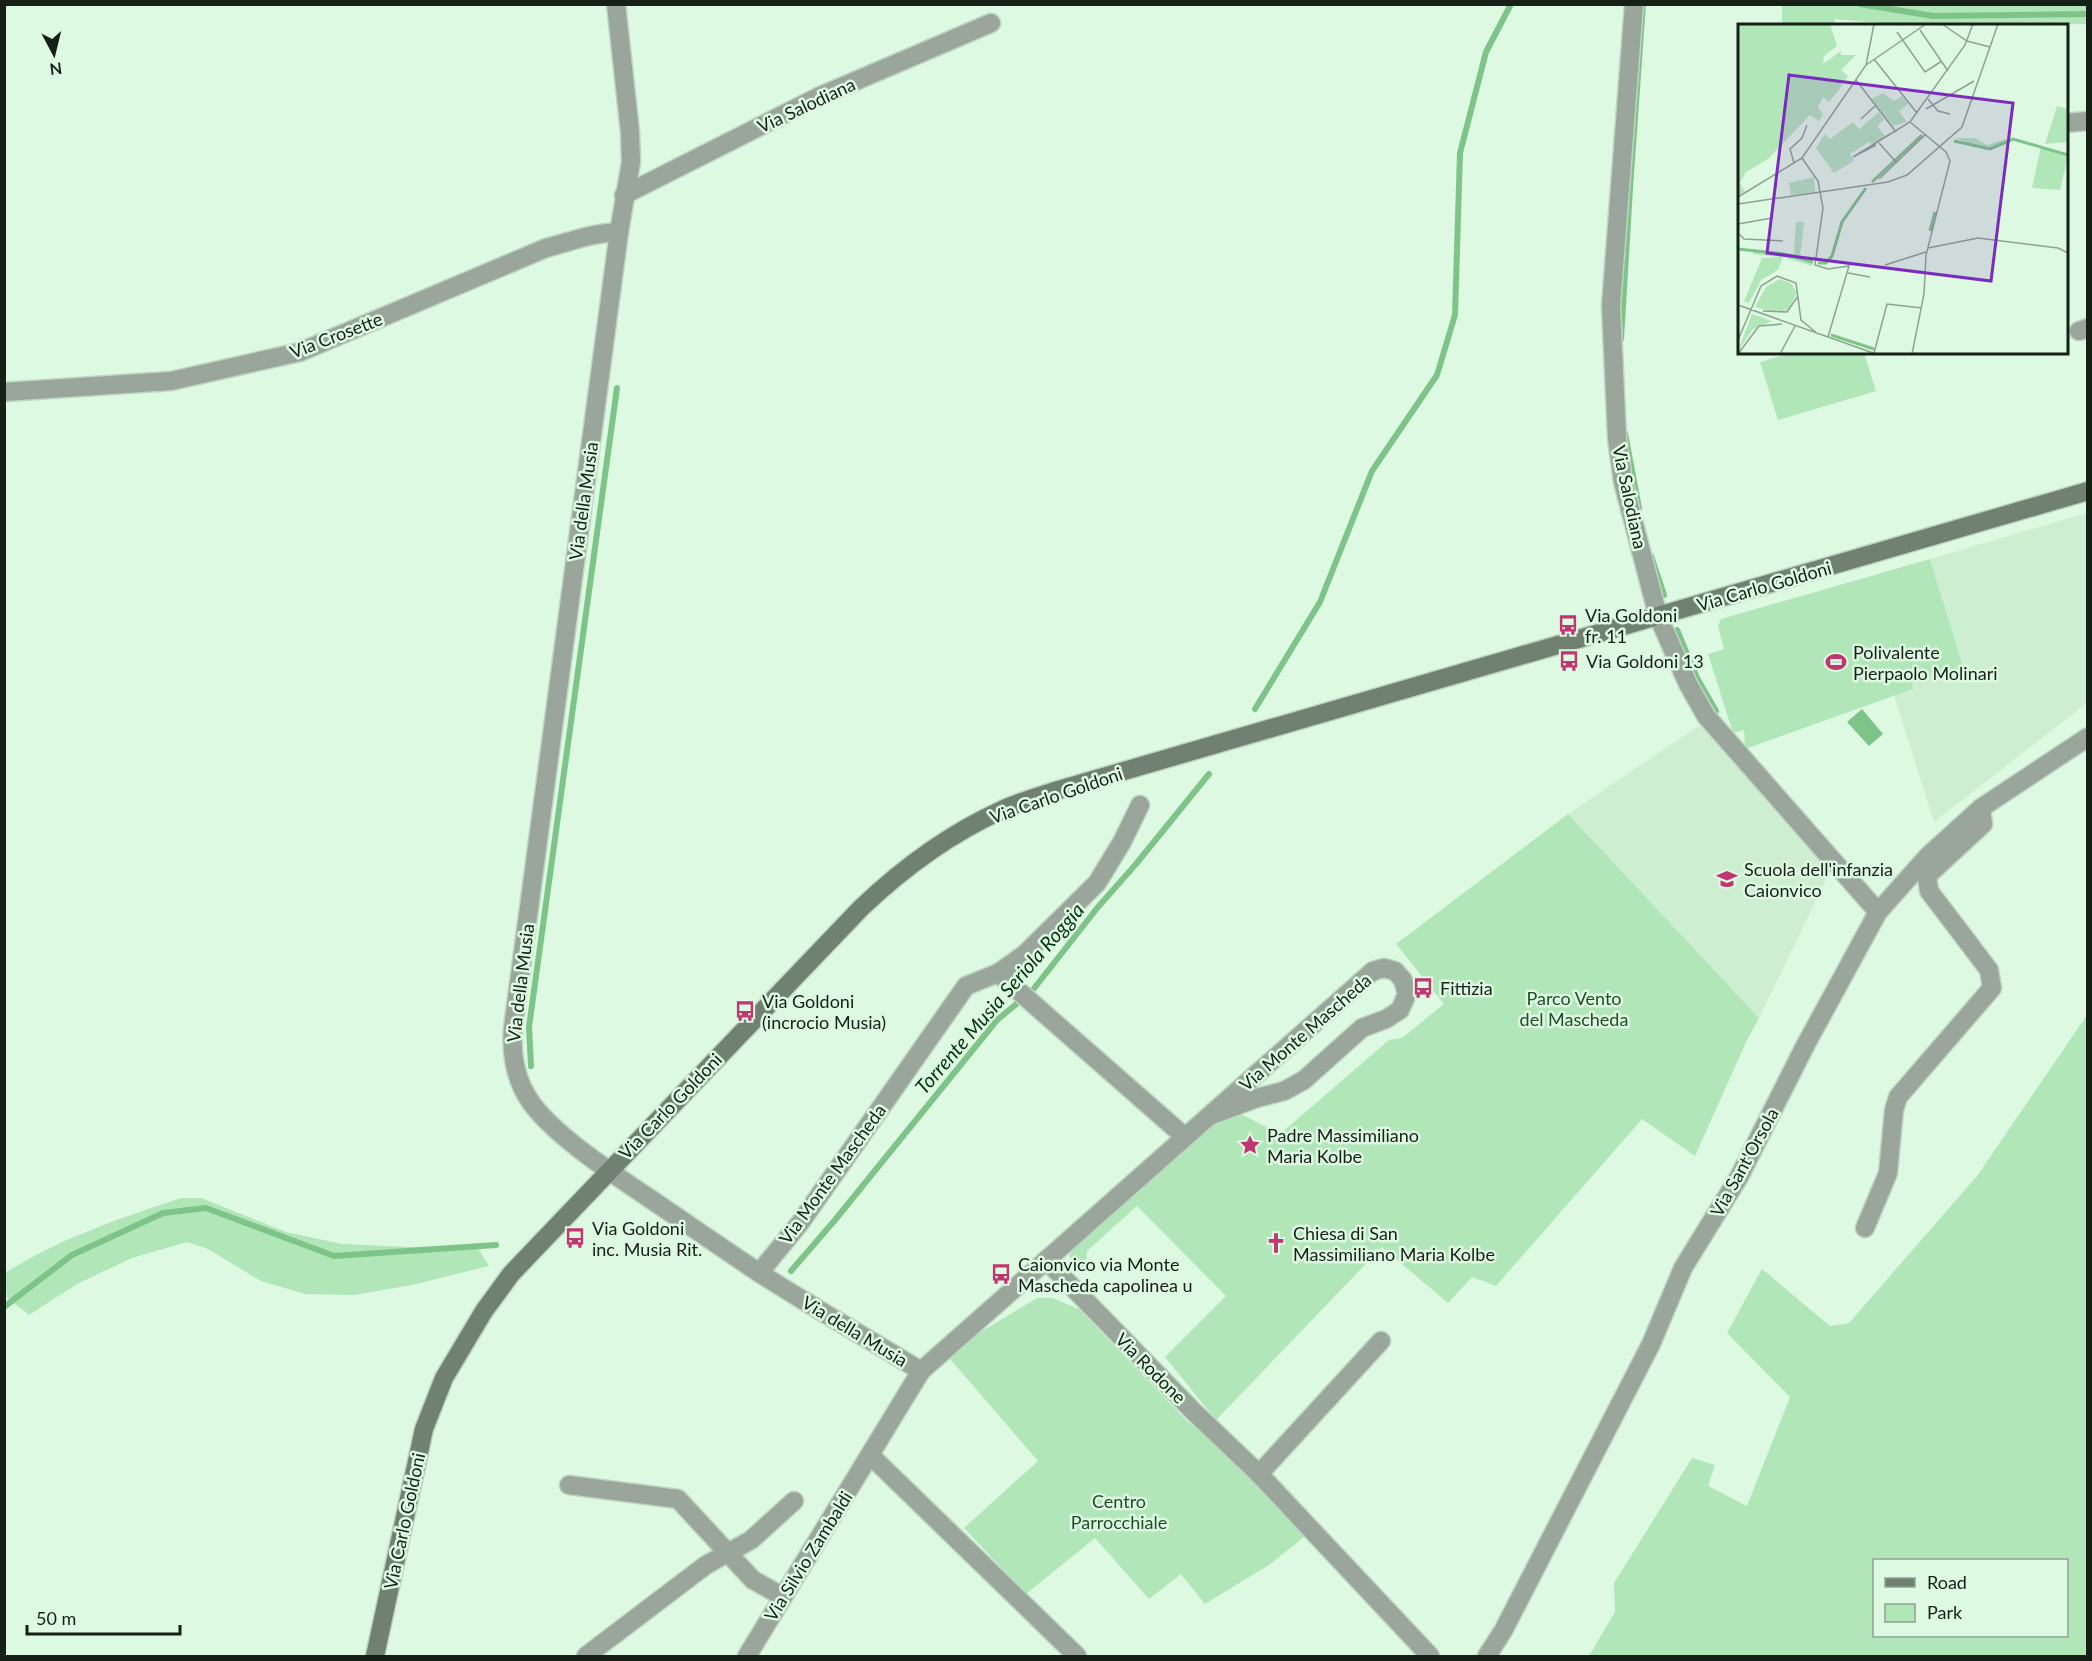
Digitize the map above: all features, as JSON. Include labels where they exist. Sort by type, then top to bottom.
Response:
[{"type":"street","name":"Via della Musia","points":[[616,4],[631,142],[631,162],[619,232],[512,1037],[512,1056],[517,1074],[530,1101],[550,1123],[609,1170],[759,1273],[921,1371],[870,1455]]},
{"type":"street","name":"Via Salodiana","points":[[1634,4],[1611,306],[1617,438],[1623,482],[1658,616],[1688,684],[1706,717],[1878,912]]},
{"type":"street","name":"Via Salodiana","points":[[624,195],[818,97],[991,23]]},
{"type":"street","points":[[2068,123],[2088,121]]},
{"type":"street","name":"Via Crosette","points":[[4,392],[171,381],[300,352],[546,248],[572,242],[587,235],[619,232]]},
{"type":"street","name":"Via Carlo Goldoni","points":[[375,1656],[424,1429],[444,1378],[484,1311],[511,1274],[609,1170],[861,908],[895,876],[960,832],[1003,809],[1055,791],[2088,492]]},
{"type":"street","name":"Via Sant'Orsola","points":[[1487,1656],[1503,1631],[1651,1344],[1683,1268],[1740,1177],[1805,1046],[1878,912],[1928,856],[1981,808],[2088,737]]},
{"type":"street","name":"Via Monte Mascheda","points":[[759,1273],[800,1223],[966,986],[998,973],[1025,954],[1097,883],[1122,842],[1140,805]]},
{"type":"street","points":[[1865,1228],[1888,1173],[1894,1110],[1898,1097],[1992,988],[1989,969],[1929,891],[1927,876],[1983,824],[1981,808]]},
{"type":"street","name":"Via Monte Mascheda","points":[[921,1371],[1046,1260],[1373,971],[1384,968],[1395,971],[1403,980],[1407,993],[1400,1010],[1386,1019],[1362,1028],[1304,1080],[1284,1091],[1257,1098],[1209,1116]]},
{"type":"street","points":[[998,973],[1185,1137]]},
{"type":"street","name":"Via Rodone","points":[[1046,1260],[1193,1411],[1258,1474],[1430,1656]]},
{"type":"street","points":[[1258,1474],[1381,1341]]},
{"type":"street","points":[[870,1455],[1077,1656]]},
{"type":"street","name":"Via Silvio Zambaldi","points":[[747,1656],[870,1455]]},
{"type":"street","points":[[569,1485],[678,1499],[753,1580],[782,1596]]},
{"type":"street","points":[[586,1656],[706,1565],[751,1540],[794,1501]]},
{"type":"shaded area","points":[[2087,513],[2087,703],[1934,822],[1894,695],[1913,689],[1912,683],[1964,670],[1930,559]]},
{"type":"shaded area","points":[[1862,709],[1883,734],[1869,746],[1847,722]]},
{"type":"shaded area","name":"Scuola dell'infanzia Caionvico","points":[[1700,725],[1831,869],[1759,1018],[1568,814]]},
{"type":"green space","points":[[1782,5],[2087,5],[2087,24],[1893,24],[1834,19],[1835,24],[1782,24]]},
{"type":"green space","points":[[1787,354],[1864,354],[1876,391],[1778,420],[1760,362]]},
{"type":"green space","name":"Polivalente Pierpaolo Molinari","points":[[1930,559],[1964,670],[1912,683],[1913,689],[1745,749],[1744,730],[1733,733],[1708,654],[1724,649],[1718,626],[1721,619]]},
{"type":"green space","name":"Parco Vento del Mascheda","points":[[1568,814],[1759,1018],[1695,1156],[1642,1119],[1496,1286],[1472,1277],[1448,1303],[1382,1247],[1216,1420],[1165,1357],[1226,1296],[1137,1206],[1087,1251],[1085,1274],[1074,1265],[1069,1256],[1078,1240],[1221,1117],[1239,1113],[1280,1134],[1389,1040],[1402,1038],[1444,1004],[1396,944]]},
{"type":"green space","points":[[2087,1015],[2087,1656],[1589,1656],[1615,1612],[1614,1583],[1692,1458],[1715,1465],[1708,1486],[1747,1506],[1790,1397],[1727,1333],[1762,1269],[1830,1326],[1849,1323],[1977,1176]]},
{"type":"green space","points":[[181,1198],[201,1198],[286,1232],[342,1244],[411,1247],[476,1245],[489,1266],[412,1285],[354,1295],[305,1294],[261,1281],[208,1249],[187,1242],[132,1258],[77,1284],[29,1315],[7,1298],[5,1273],[90,1230]]},
{"type":"green space","name":"Centro Parrocchiale","points":[[1037,1298],[1052,1298],[1079,1309],[1187,1421],[1249,1475],[1304,1537],[1269,1565],[1205,1604],[1181,1574],[1149,1599],[1095,1538],[1026,1594],[964,1528],[1038,1461],[950,1359],[971,1338]]},
{"type":"waterway","name":"Torrente Musia Seriola Roggia","points":[[1255,709],[1320,602],[1372,471],[1437,375],[1455,315],[1460,153],[1486,52],[1511,4]]},
{"type":"waterway","points":[[1621,339],[1643,4]]},
{"type":"waterway","name":"Torrente Musia Seriola Roggia","points":[[1860,4],[1933,16],[2088,14]]},
{"type":"waterway","points":[[531,1066],[529,1027],[617,388]]},
{"type":"waterway","points":[[1625,433],[1639,508]]},
{"type":"waterway","points":[[1651,556],[1664,595]]},
{"type":"waterway","points":[[1677,630],[1697,678],[1716,711]]},
{"type":"waterway","name":"Torrente Musia Seriola Roggia","points":[[791,1271],[997,1020],[1032,991],[1098,907],[1209,774]]},
{"type":"waterway","name":"Torrente Musia Seriola Roggia","points":[[4,1307],[72,1255],[163,1213],[206,1208],[334,1256],[496,1245]]},
{"type":"place","name":"Via Goldoni fr. 11","points":[[1568,625]]},
{"type":"place","name":"Via Goldoni 13","points":[[1569,661]]},
{"type":"place","name":"Polivalente Pierpaolo Molinari","points":[[1836,662]]},
{"type":"place","name":"Scuola dell'infanzia Caionvico","points":[[1727,879]]},
{"type":"place","name":"Fittizia","points":[[1423,988]]},
{"type":"place","name":"Via Goldoni (incrocio Musia)","points":[[745,1011]]},
{"type":"place","name":"Padre Massimiliano Maria Kolbe","points":[[1250,1145]]},
{"type":"place","name":"Via Goldoni inc. Musia Rit.","points":[[575,1238]]},
{"type":"place","name":"Chiesa di San Massimiliano Maria Kolbe","points":[[1276,1243]]},
{"type":"place","name":"Caionvico via Monte Mascheda capolinea u","points":[[1001,1274]]}]
